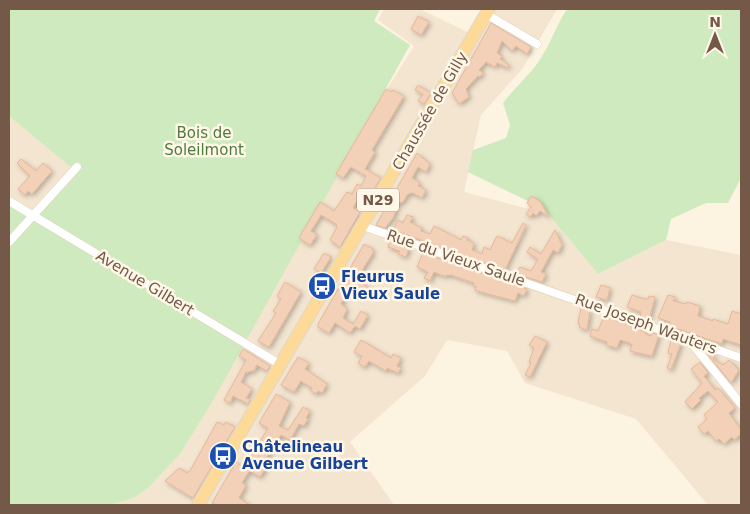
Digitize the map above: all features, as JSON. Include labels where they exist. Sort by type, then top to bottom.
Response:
[{"type":"main road","name":"Chaussée de Gilly","points":[[198,505],[364,226],[487,11]]},
{"type":"street","name":"Chaussée de Gilly","points":[[487,11],[538,44]]},
{"type":"street","points":[[9,242],[77,167]]},
{"type":"street","name":"Avenue Gilbert","points":[[9,201],[281,365]]},
{"type":"street","name":"Rue du Vieux Saule","points":[[364,226],[550,291]]},
{"type":"street","name":"Rue Joseph Wauters","points":[[550,291],[741,358]]},
{"type":"street","points":[[689,340],[741,404]]},
{"type":"shaded area","points":[[384,9],[420,9],[473,35],[489,9],[557,9],[523,68],[481,115],[464,192],[548,214],[598,274],[666,240],[741,255],[741,505],[708,505],[636,419],[525,383],[507,351],[447,340],[425,376],[350,442],[394,505],[109,505],[134,498],[148,488],[180,454],[210,406],[258,312],[347,153],[414,46],[378,20]]},
{"type":"shaded area","points":[[9,116],[74,170],[32,215],[9,201]]},
{"type":"green space","name":"Bois de Soleilmont","points":[[9,9],[380,9],[374,21],[410,45],[210,406],[180,454],[148,488],[134,498],[109,505],[9,505],[9,201],[33,215],[74,170],[9,116]]},
{"type":"green space","points":[[567,9],[741,9],[741,178],[728,203],[706,203],[671,219],[666,240],[598,274],[548,214],[536,205],[468,172],[473,150],[506,138],[510,125],[503,103],[539,61]]},
{"type":"building","points":[[418,16],[429,22],[421,35],[411,29]]},
{"type":"building","points":[[491,23],[531,47],[527,54],[516,46],[512,51],[502,41],[497,53],[502,56],[500,59],[509,65],[508,68],[497,63],[495,67],[486,62],[479,70],[483,73],[466,89],[469,97],[459,104],[452,93]]},
{"type":"building","points":[[418,85],[431,93],[424,104],[418,101],[423,94],[415,90]]},
{"type":"building","points":[[386,89],[392,92],[393,90],[404,96],[372,150],[375,152],[365,169],[381,178],[371,194],[363,190],[358,198],[353,208],[360,212],[340,247],[330,240],[337,227],[336,224],[321,215],[311,231],[317,235],[310,245],[299,238],[320,202],[334,211],[347,192],[352,194],[357,184],[361,186],[366,176],[351,167],[343,178],[336,174]]},
{"type":"building","points":[[417,153],[430,164],[426,172],[418,167],[412,178],[420,183],[418,186],[426,190],[422,198],[413,193],[408,194],[403,202],[399,203],[393,218],[385,228],[376,225]]},
{"type":"building","points":[[21,159],[36,171],[43,163],[52,171],[32,194],[28,191],[25,195],[18,189],[30,176],[17,163]]},
{"type":"building","points":[[531,196],[540,201],[549,217],[540,211],[536,216],[533,213],[530,217],[526,214],[531,207],[527,203]]},
{"type":"building","points":[[407,215],[413,217],[410,222],[422,228],[421,231],[430,234],[434,226],[461,240],[463,236],[468,238],[467,240],[474,243],[472,250],[482,254],[484,247],[490,250],[497,236],[512,243],[523,223],[526,225],[505,270],[393,230],[398,220],[403,223]]},
{"type":"building","points":[[555,230],[562,245],[558,253],[553,250],[541,272],[546,274],[542,282],[516,274],[520,267],[531,271],[538,259],[527,252],[530,247],[541,254]]},
{"type":"building","points":[[390,241],[409,248],[406,257],[398,254],[400,251],[388,247]]},
{"type":"building","points":[[364,244],[373,249],[373,253],[356,280],[368,287],[364,294],[351,287],[341,304],[347,309],[343,318],[353,324],[361,311],[368,315],[360,329],[355,326],[350,333],[335,323],[329,333],[318,327],[318,324]]},
{"type":"building","points":[[324,253],[331,257],[321,273],[314,269]]},
{"type":"building","points":[[423,253],[527,289],[524,296],[518,293],[515,301],[475,290],[476,286],[473,286],[474,283],[451,275],[444,276],[434,272],[430,281],[424,278],[428,272],[417,267]]},
{"type":"building","points":[[285,282],[301,292],[269,347],[258,341],[276,313],[273,311],[281,299],[277,296]]},
{"type":"building","points":[[601,285],[610,288],[607,300],[596,297]]},
{"type":"building","points":[[632,295],[644,299],[648,299],[649,296],[655,297],[649,320],[640,317],[641,312],[627,307]]},
{"type":"building","points":[[668,295],[675,297],[673,301],[686,304],[687,302],[700,306],[698,316],[713,321],[713,319],[728,324],[732,311],[741,314],[741,345],[723,339],[722,344],[669,326],[670,322],[658,318]]},
{"type":"building","points":[[581,308],[590,311],[587,330],[579,327]]},
{"type":"building","points":[[604,316],[645,332],[645,334],[651,336],[652,333],[659,335],[652,356],[630,351],[632,345],[630,343],[620,340],[617,348],[606,345],[607,342],[590,336],[592,329],[598,331]]},
{"type":"building","points":[[535,336],[547,342],[530,377],[525,375],[531,363],[529,362],[534,348],[529,345]]},
{"type":"building","points":[[361,340],[391,358],[393,354],[401,358],[397,366],[401,368],[398,373],[387,368],[386,371],[369,361],[365,367],[358,363],[362,356],[354,352]]},
{"type":"building","points":[[671,340],[681,343],[671,370],[667,368],[672,354],[668,353]]},
{"type":"building","points":[[243,349],[270,366],[267,371],[257,365],[254,371],[246,372],[241,382],[252,389],[246,398],[250,399],[248,404],[233,396],[230,403],[224,400],[246,360],[239,356]]},
{"type":"building","points":[[706,352],[715,355],[713,359],[723,365],[729,360],[739,370],[731,383]]},
{"type":"building","points":[[298,357],[309,363],[305,369],[327,384],[322,393],[318,391],[316,394],[310,390],[312,388],[301,381],[294,392],[281,385]]},
{"type":"building","points":[[700,362],[708,373],[704,376],[715,390],[718,388],[735,408],[729,413],[741,430],[741,434],[734,440],[732,437],[724,444],[719,439],[716,441],[708,431],[704,434],[698,427],[707,419],[704,415],[718,402],[708,391],[699,398],[701,400],[692,409],[685,402],[702,383],[691,369]]},
{"type":"building","points":[[276,394],[290,402],[279,426],[288,430],[303,407],[310,411],[304,426],[299,424],[290,440],[281,435],[262,465],[266,468],[260,477],[250,471],[248,473],[242,483],[246,485],[239,498],[250,505],[216,505],[212,503],[236,462],[244,468],[268,428],[259,423]]},
{"type":"building","points":[[217,422],[224,425],[226,422],[235,427],[193,498],[165,481],[179,468],[187,473],[190,471]]},
{"type":"place","name":"Fleurus Vieux Saule","points":[[322,286]]},
{"type":"place","name":"Châtelineau Avenue Gilbert","points":[[223,456]]}]
